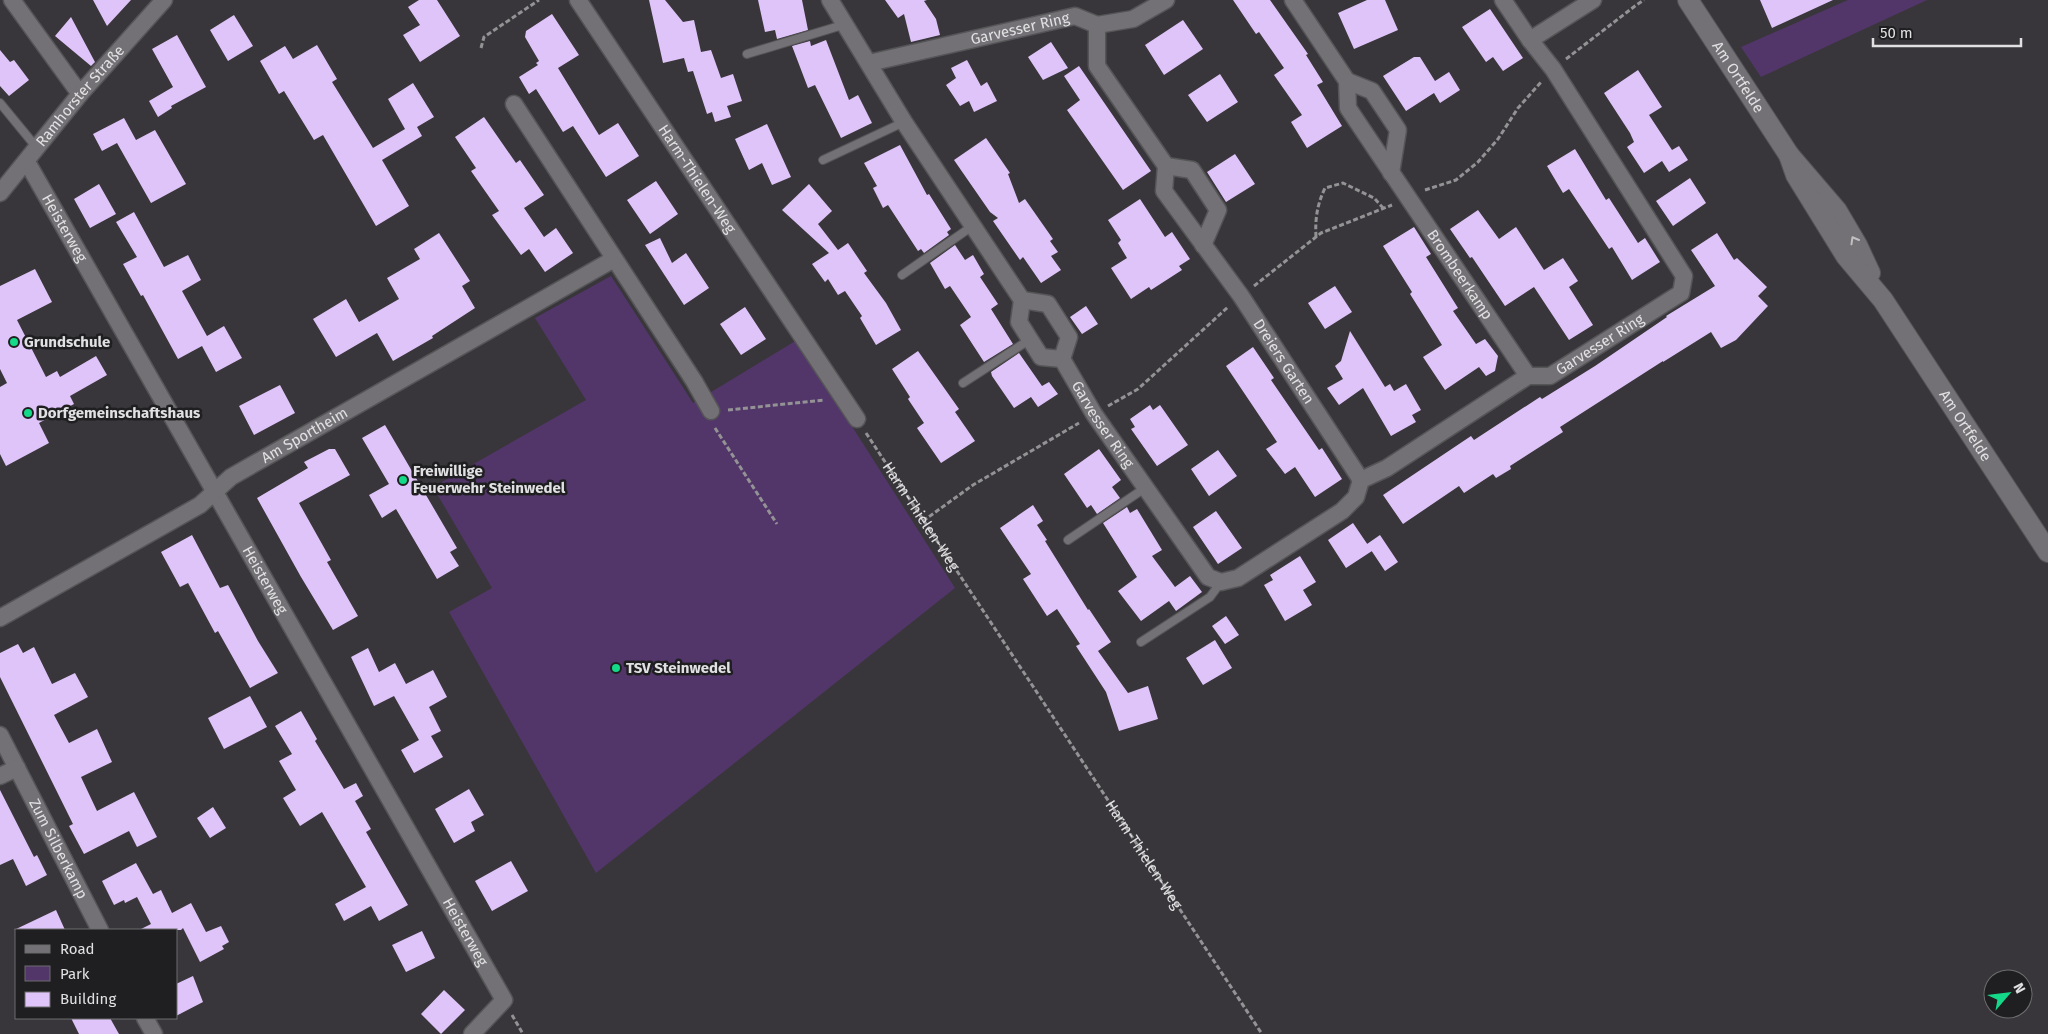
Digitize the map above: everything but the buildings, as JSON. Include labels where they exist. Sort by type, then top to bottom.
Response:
[{"type":"street","points":[[12,0],[80,94]]},
{"type":"street","name":"Ramhorster Straße","points":[[0,193],[27,162],[80,94],[164,0]]},
{"type":"street","name":"Harm-Thielen-Weg","points":[[578,0],[857,419]]},
{"type":"street","points":[[830,0],[904,122],[1022,300],[1019,322],[1029,340],[1041,358],[1062,359],[1069,337],[1048,304],[1022,300]]},
{"type":"street","name":"Garvesser Ring","points":[[869,63],[1075,16],[1097,25],[1133,20],[1166,0]]},
{"type":"street","points":[[1293,0],[1347,81],[1372,91],[1398,130],[1391,173]]},
{"type":"street","name":"Garvesser Ring","points":[[1361,480],[1387,468],[1528,376],[1550,376],[1682,293],[1684,276],[1553,69],[1530,40],[1503,0]]},
{"type":"street","points":[[1530,40],[1593,0]]},
{"type":"street","name":"Am Ortfelde","points":[[1688,0],[1789,155],[1796,175],[1846,256],[1883,300],[2048,552]]},
{"type":"street","points":[[1097,25],[1097,66],[1166,166],[1192,170],[1218,210],[1203,246]]},
{"type":"street","name":"Brombeerkamp","points":[[1347,81],[1348,108],[1528,376]]},
{"type":"street","points":[[514,104],[694,381],[711,412]]},
{"type":"street","name":"Heisterweg","points":[[27,162],[504,1000],[472,1034]]},
{"type":"street","name":"Dreiers Garten","points":[[1166,166],[1164,191],[1242,296],[1361,480]]},
{"type":"street","name":"Am Sportheim","points":[[0,618],[200,505],[230,477],[614,259]]},
{"type":"street","name":"Garvesser Ring","points":[[1062,359],[1094,414],[1208,577],[1221,582]]},
{"type":"street","points":[[1221,582],[1238,578],[1342,511],[1356,497],[1361,480]]},
{"type":"street","name":"Zum Silberkamp","points":[[0,735],[99,929]]},
{"type":"street","points":[[0,776],[17,768]]},
{"type":"street","points":[[146,1019],[154,1034]]},
{"type":"lane","points":[[748,54],[846,24]]},
{"type":"lane","points":[[0,103],[37,148]]},
{"type":"lane","points":[[823,160],[904,122]]},
{"type":"lane","points":[[902,275],[974,226]]},
{"type":"lane","points":[[963,383],[1029,340]]},
{"type":"lane","points":[[1068,540],[1145,488]]},
{"type":"lane","points":[[1141,642],[1210,597],[1221,582]]},
{"type":"path","points":[[482,48],[484,37],[539,0]]},
{"type":"path","points":[[923,521],[973,485],[1138,388],[1242,296],[1321,233],[1384,209],[1406,197],[1456,180],[1478,162],[1498,139],[1518,108],[1553,69],[1644,0]]},
{"type":"path","points":[[1316,238],[1315,221],[1318,202],[1325,188],[1343,183],[1374,198],[1384,209]]},
{"type":"path","points":[[777,524],[716,429],[711,412],[842,398]]},
{"type":"path","name":"Harm-Thielen-Weg","points":[[857,419],[1262,1034]]},
{"type":"green space","points":[[1848,0],[1927,0],[1761,77],[1741,47]]},
{"type":"green space","points":[[611,276],[693,403],[797,340],[955,588],[596,873],[449,612],[492,588],[433,487],[586,400],[535,318]]},
{"type":"place","name":"Grundschule","points":[[14,342]]},
{"type":"place","name":"Dorfgemeinschaftshaus","points":[[28,413]]},
{"type":"place","name":"Freiwillige Feuerwehr Steinwedel","points":[[403,480]]},
{"type":"place","name":"TSV Steinwedel","points":[[616,668]]}]
